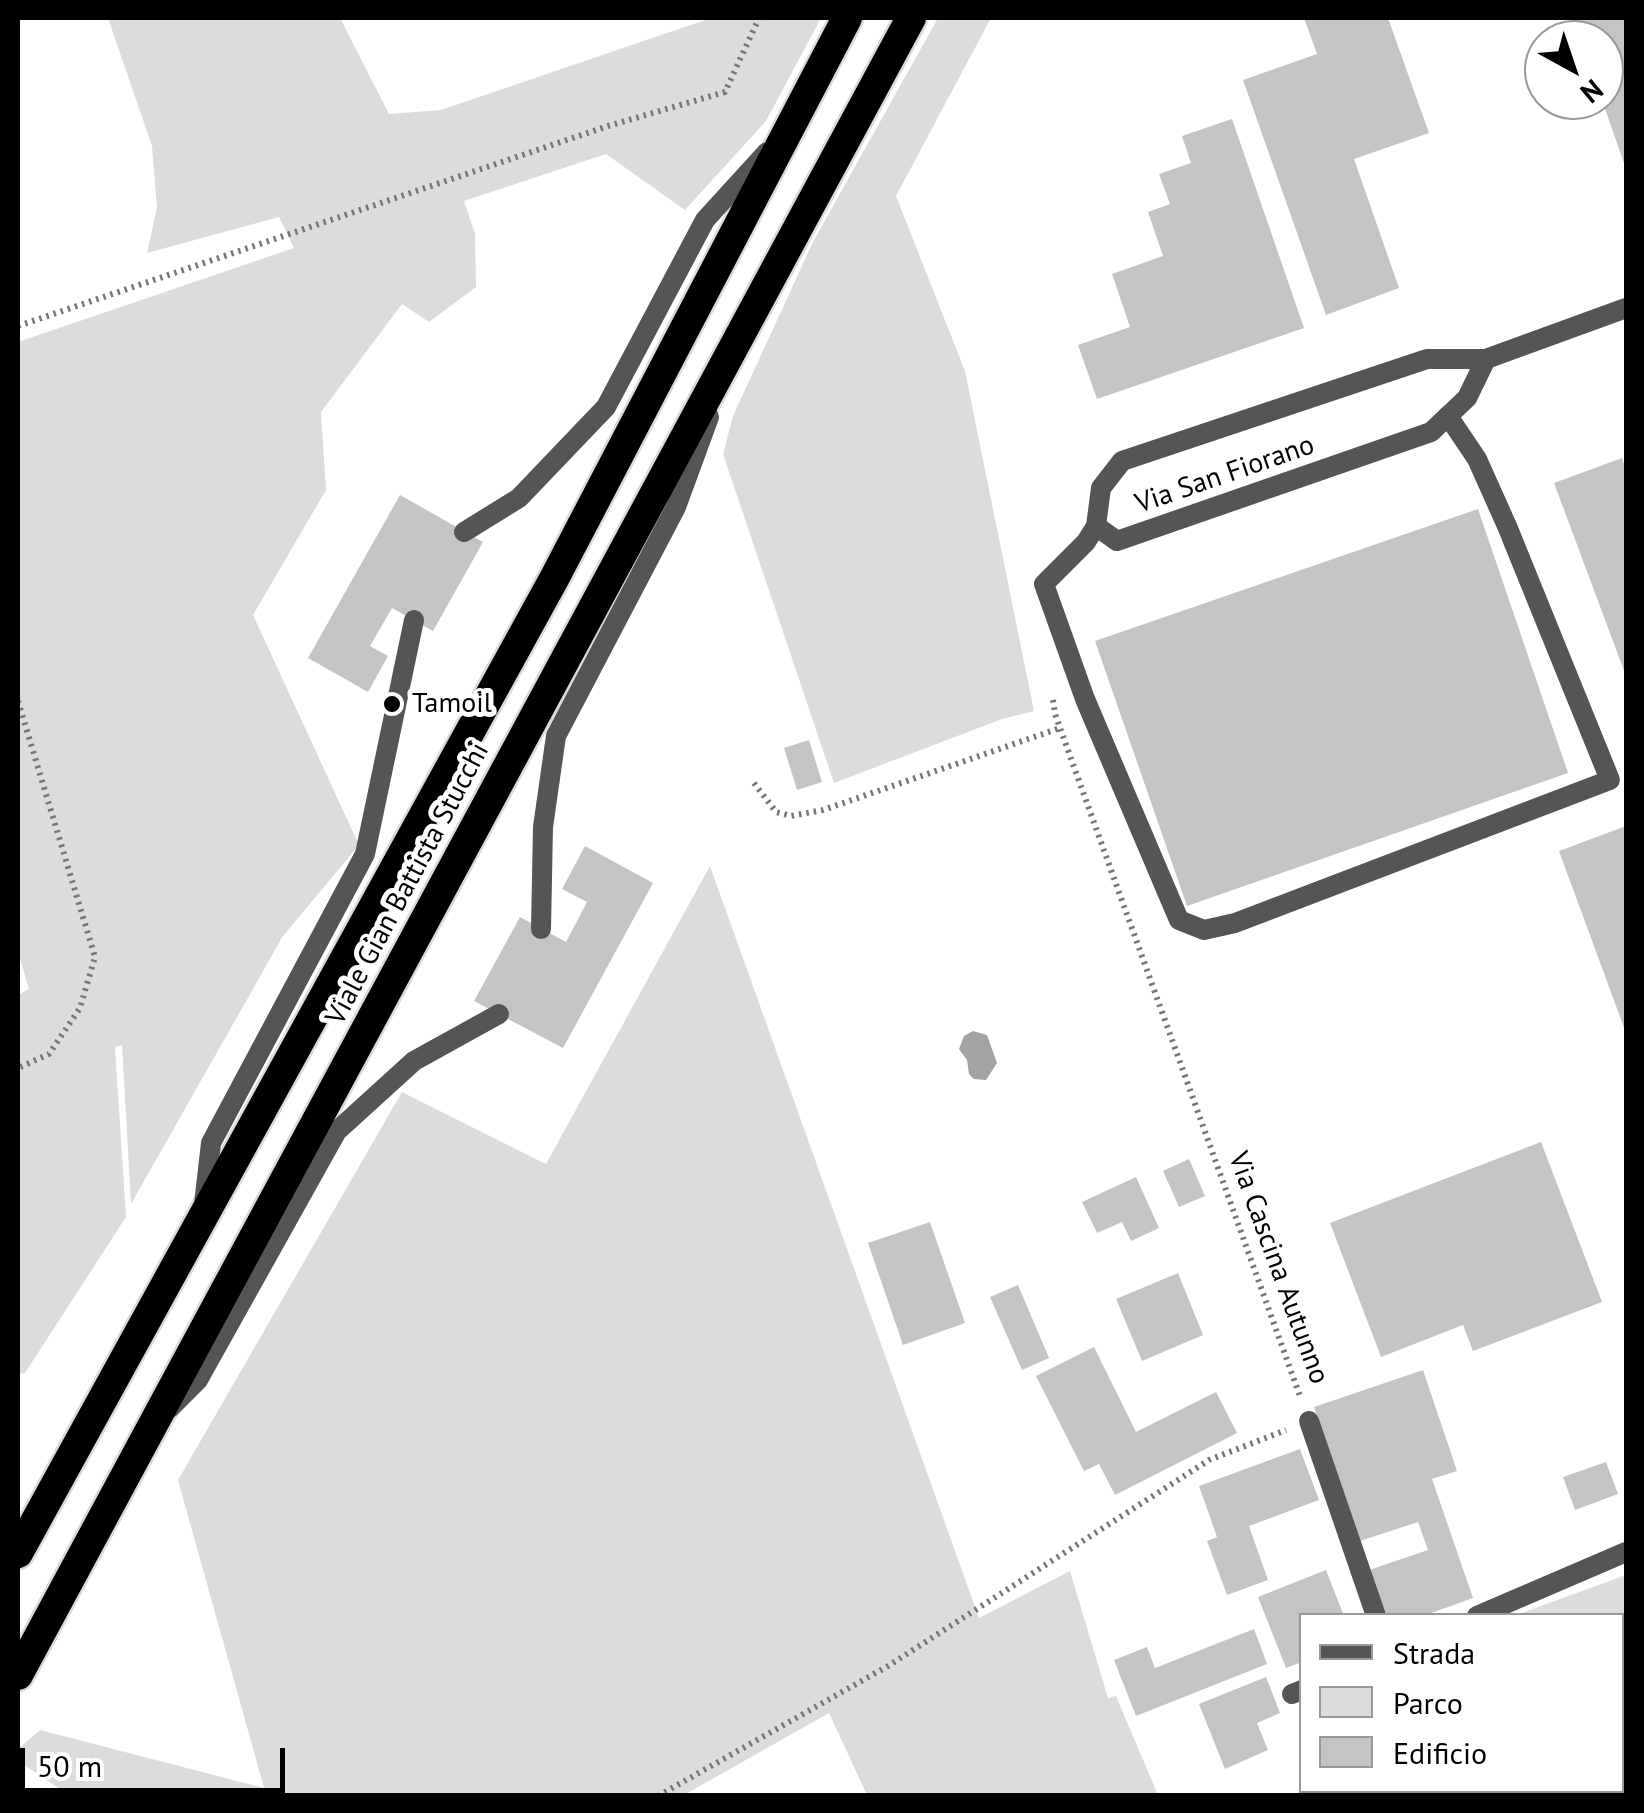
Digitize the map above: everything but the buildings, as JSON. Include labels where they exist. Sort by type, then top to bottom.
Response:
[{"type":"highway","name":"Viale Gian Battista Stucchi","points":[[18,1553],[555,577],[848,18]]},
{"type":"highway","name":"Viale Gian Battista Stucchi","points":[[18,1676],[911,18]]},
{"type":"street","points":[[464,532],[519,498],[606,407],[705,220],[789,129]]},
{"type":"street","name":"Via San Fiorano","points":[[1486,359],[1468,398],[1431,432],[1117,541],[1096,526],[1101,488],[1122,461],[1426,359],[1486,359],[1626,308]]},
{"type":"street","points":[[541,929],[543,828],[556,736],[676,507],[736,345]]},
{"type":"street","points":[[1096,526],[1086,542],[1044,584],[1086,699],[1178,920],[1204,930],[1235,923],[1610,780],[1500,509],[1477,459],[1448,416]]},
{"type":"street","points":[[203,1216],[211,1143],[365,854],[414,620]]},
{"type":"street","points":[[152,1428],[198,1380],[337,1131],[414,1061],[498,1014]]},
{"type":"street","points":[[1309,1421],[1375,1613]]},
{"type":"street","points":[[1485,1613],[1626,1552]]},
{"type":"path","points":[[18,326],[608,126],[725,92],[759,18]]},
{"type":"path","name":"Via Cascina Autunno","points":[[658,1796],[888,1666],[1209,1460],[1309,1421],[1060,728],[1053,698]]},
{"type":"path","points":[[18,701],[95,957],[80,1008],[48,1054],[18,1068]]},
{"type":"path","points":[[754,783],[776,812],[790,816],[824,810],[1060,728]]},
{"type":"green space","points":[[108,18],[340,18],[389,114],[441,110],[711,18],[821,18],[766,121],[685,210],[606,154],[464,201],[475,234],[476,287],[429,322],[402,304],[321,412],[326,490],[253,615],[359,845],[283,936],[131,1204],[122,1045],[115,1047],[126,1217],[25,1373],[18,1374],[18,995],[29,989],[18,952],[18,342],[294,248],[279,217],[147,253],[157,208],[152,146]]},
{"type":"green space","points":[[938,18],[991,18],[896,196],[965,371],[1034,711],[1002,719],[834,783],[723,454],[733,416],[813,242]]},
{"type":"green space","points":[[710,866],[979,1618],[1070,1571],[1108,1698],[1116,1696],[1158,1795],[867,1795],[829,1713],[684,1795],[69,1795],[18,1761],[18,1749],[40,1730],[264,1788],[178,1480],[402,1092],[546,1164]]},
{"type":"green space","points":[[1626,1575],[1626,1795],[1400,1795],[1624,1793],[1624,1613],[1522,1613]]},
{"type":"shaded area","points":[[973,1031],[987,1035],[997,1063],[986,1080],[974,1079],[969,1074],[967,1060],[959,1049],[964,1036]]},
{"type":"place","name":"Tamoil","points":[[392,704]]}]
